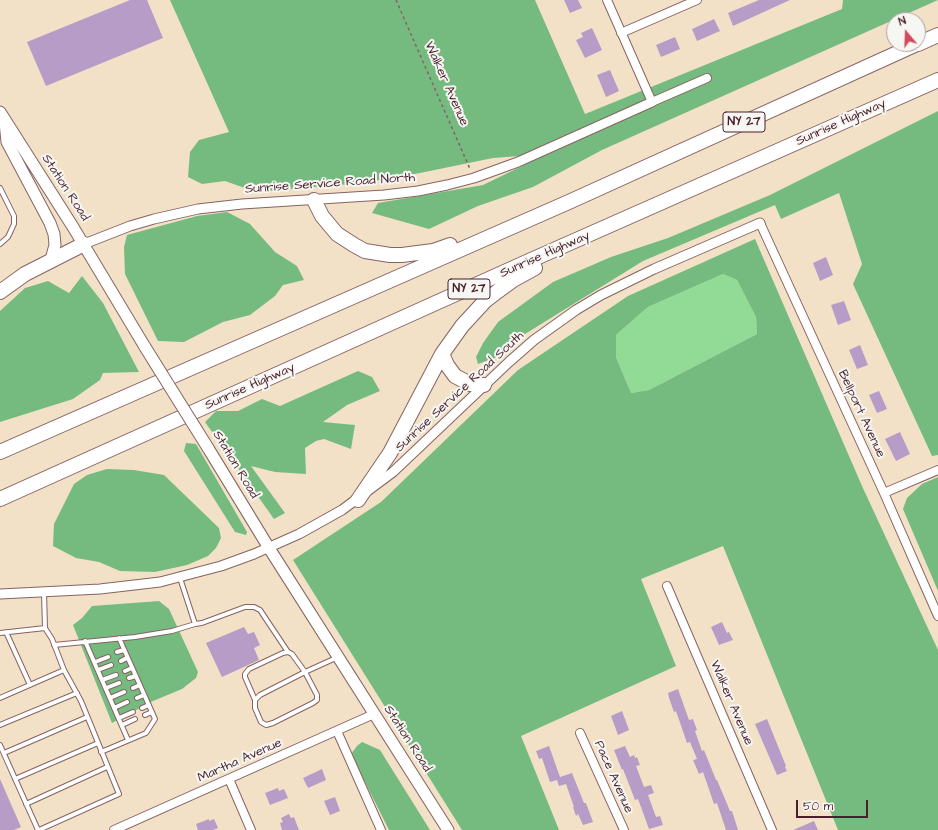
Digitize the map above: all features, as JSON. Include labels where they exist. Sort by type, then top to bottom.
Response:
[{"type":"highway","name":"NY 27","points":[[926,40],[938,35]]},
{"type":"highway","name":"NY 27","points":[[0,452],[571,201],[900,52]]},
{"type":"highway","name":"Sunrise Highway","points":[[0,499],[938,80]]},
{"type":"highway","points":[[314,200],[322,216],[332,229],[345,240],[366,250],[390,256],[418,254],[445,247],[571,201]]},
{"type":"highway","points":[[358,500],[390,453],[442,354],[474,312],[498,291],[529,271],[566,255],[629,218]]},
{"type":"highway","points":[[0,292],[25,274],[84,244]]},
{"type":"highway","points":[[442,354],[455,376],[470,384],[484,385]]},
{"type":"main road","name":"Station Road","points":[[2,116],[84,244],[145,347],[269,548],[448,830]]},
{"type":"main road","points":[[2,116],[7,142],[50,223],[54,234],[55,245],[51,260]]},
{"type":"street","points":[[607,0],[652,102]]},
{"type":"street","points":[[621,33],[697,0]]},
{"type":"street","name":"Sunrise Service Road North","points":[[84,244],[130,226],[198,209],[242,204],[384,195],[418,191],[474,178],[518,162],[706,78]]},
{"type":"street","name":"Sunrise Service Road South","points":[[0,594],[118,588],[148,584],[180,578],[221,566],[269,548],[324,521],[358,500],[408,459],[484,385],[534,340],[576,310],[601,295],[654,269],[760,223]]},
{"type":"street","name":"Bellport Avenue","points":[[760,223],[938,616]]},
{"type":"street","points":[[884,494],[938,470]]},
{"type":"street","name":"Walker Avenue","points":[[667,586],[772,830]]},
{"type":"street","name":"Martha Avenue","points":[[118,829],[374,714]]},
{"type":"street","points":[[337,731],[381,830]]},
{"type":"street","name":"Pace Avenue","points":[[580,733],[624,830]]},
{"type":"street","points":[[229,779],[251,830]]},
{"type":"lane","points":[[0,188],[14,216],[14,224],[8,237],[0,244]]},
{"type":"lane","points":[[180,578],[195,624]]},
{"type":"lane","points":[[0,745],[39,830],[119,794],[77,693],[64,670],[54,644],[45,628],[44,591]]},
{"type":"lane","points":[[54,644],[172,631],[202,623],[245,607],[254,607],[260,610],[288,652],[292,654],[305,672],[317,695],[317,700],[313,703],[273,724],[266,725],[261,722],[255,708],[255,700],[245,674],[249,669],[288,652]]},
{"type":"lane","points":[[0,633],[45,628]]},
{"type":"lane","points":[[6,632],[30,685]]},
{"type":"lane","points":[[101,752],[146,733],[155,719],[119,638]]},
{"type":"lane","points":[[85,641],[128,740]]},
{"type":"lane","points":[[117,652],[124,650]]},
{"type":"lane","points":[[95,662],[108,657]]},
{"type":"lane","points":[[255,700],[260,695],[338,657]]},
{"type":"lane","points":[[121,661],[127,658]]},
{"type":"lane","points":[[98,670],[111,665]]},
{"type":"lane","points":[[125,671],[132,668]]},
{"type":"lane","points":[[0,698],[64,670]]},
{"type":"lane","points":[[102,680],[116,675]]},
{"type":"lane","points":[[129,678],[136,676]]},
{"type":"lane","points":[[106,688],[119,683]]},
{"type":"lane","points":[[133,688],[140,685]]},
{"type":"lane","points":[[110,698],[124,692]]},
{"type":"lane","points":[[0,725],[77,693]]},
{"type":"lane","points":[[137,698],[144,695]]},
{"type":"lane","points":[[114,708],[127,702]]},
{"type":"lane","points":[[142,708],[149,705]]},
{"type":"lane","points":[[119,718],[133,712]]},
{"type":"lane","points":[[145,715],[152,712]]},
{"type":"lane","points":[[4,753],[87,717]]},
{"type":"lane","points":[[122,725],[135,719]]},
{"type":"lane","points":[[15,779],[98,743]]},
{"type":"lane","points":[[26,804],[107,767]]},
{"type":"path","name":"Walker Avenue","points":[[396,0],[474,178]]},
{"type":"green space","points":[[170,0],[535,0],[585,114],[842,9],[843,0],[938,0],[911,12],[886,12],[886,23],[602,150],[533,187],[478,206],[429,229],[372,213],[378,203],[483,185],[547,154],[493,158],[363,183],[256,192],[225,181],[202,184],[188,177],[190,152],[199,140],[229,132]]},
{"type":"green space","points":[[938,111],[938,455],[932,456],[853,284],[862,264],[839,193],[781,219],[775,205],[643,261],[525,334],[505,354],[478,364],[476,357],[483,343],[498,322],[553,282],[611,257],[668,238],[770,195]]},
{"type":"green space","points":[[227,212],[250,224],[275,252],[297,266],[304,280],[283,285],[275,296],[250,315],[223,322],[184,342],[158,341],[125,274],[124,247],[127,235],[197,216]]},
{"type":"green space","points":[[755,239],[862,486],[938,650],[938,830],[838,830],[723,546],[641,579],[676,666],[521,736],[559,830],[462,830],[293,560],[381,502],[518,370],[628,296]],"holes":[[[723,274],[737,280],[756,317],[757,334],[649,390],[631,393],[616,357],[616,335],[648,307]]]},
{"type":"green space","points":[[723,274],[737,280],[756,317],[757,334],[649,390],[631,393],[616,357],[616,335],[648,307]]},
{"type":"green space","points":[[82,276],[103,303],[139,372],[103,373],[100,380],[73,399],[0,422],[0,311],[25,288],[48,281],[69,293]]},
{"type":"green space","points":[[358,371],[372,377],[380,391],[347,405],[323,422],[355,425],[351,449],[324,439],[316,441],[305,448],[306,474],[275,472],[251,466],[285,513],[274,519],[205,422],[216,411],[238,411],[262,399],[280,406]]},
{"type":"green space","points":[[186,443],[196,444],[247,532],[246,535],[235,532],[184,451]]},
{"type":"green space","points":[[107,469],[134,470],[164,475],[219,528],[221,538],[216,548],[208,556],[187,565],[155,572],[120,571],[99,562],[76,558],[53,546],[54,524],[74,484],[87,475]]},
{"type":"green space","points":[[938,477],[938,591],[903,509],[907,498],[922,484]]},
{"type":"green space","points":[[159,601],[169,609],[198,672],[196,678],[182,689],[153,701],[112,723],[73,625],[82,618],[92,606]]},
{"type":"green space","points":[[362,742],[380,750],[430,830],[389,830],[351,754]]},
{"type":"building","points":[[130,0],[147,0],[163,38],[46,86],[27,42]]},
{"type":"building","points":[[564,0],[578,0],[582,8],[570,13]]},
{"type":"building","points":[[759,0],[790,0],[733,26],[728,13]]},
{"type":"building","points":[[714,19],[720,31],[697,41],[692,29]]},
{"type":"building","points":[[592,28],[602,50],[585,58],[576,40],[583,37],[581,33]]},
{"type":"building","points":[[675,37],[680,49],[661,57],[656,45]]},
{"type":"building","points":[[610,70],[619,91],[606,97],[597,75]]},
{"type":"building","points":[[826,257],[833,275],[820,281],[813,263]]},
{"type":"building","points":[[844,301],[851,320],[838,325],[831,305]]},
{"type":"building","points":[[860,345],[868,365],[857,369],[849,350]]},
{"type":"building","points":[[879,391],[887,409],[877,413],[869,395]]},
{"type":"building","points":[[900,432],[910,454],[896,461],[885,439]]},
{"type":"building","points":[[722,622],[727,633],[729,632],[733,640],[719,645],[711,627]]},
{"type":"building","points":[[244,627],[248,634],[254,632],[260,645],[254,648],[259,660],[222,677],[206,643]]},
{"type":"building","points":[[678,689],[689,720],[693,719],[697,730],[695,731],[702,751],[704,750],[730,811],[732,811],[738,830],[726,830],[717,803],[714,804],[703,772],[699,774],[693,760],[697,759],[690,742],[687,743],[676,711],[674,712],[669,698],[668,693]]},
{"type":"building","points":[[622,711],[629,730],[618,735],[611,716]]},
{"type":"building","points":[[767,719],[787,771],[777,775],[755,724]]},
{"type":"building","points":[[549,746],[560,777],[572,773],[593,822],[583,825],[578,814],[576,816],[566,784],[559,786],[557,780],[550,782],[542,758],[539,759],[536,751]]},
{"type":"building","points":[[625,746],[630,757],[634,755],[635,758],[637,757],[640,765],[636,766],[644,787],[651,785],[654,793],[648,795],[656,817],[660,816],[663,825],[649,829],[638,799],[635,800],[614,750]]},
{"type":"building","points":[[322,769],[326,780],[308,788],[303,778]]},
{"type":"building","points":[[0,779],[21,827],[14,830],[0,830]]},
{"type":"building","points":[[278,788],[279,791],[284,789],[288,798],[270,805],[265,793]]},
{"type":"building","points":[[335,797],[340,811],[330,815],[324,801]]},
{"type":"building","points":[[289,814],[291,818],[294,817],[299,830],[282,830],[280,823],[283,822],[281,818]]},
{"type":"building","points":[[209,819],[209,821],[214,819],[218,828],[213,830],[198,830],[196,824]]},
{"type":"building","points":[[814,821],[818,830],[793,830]]}]
